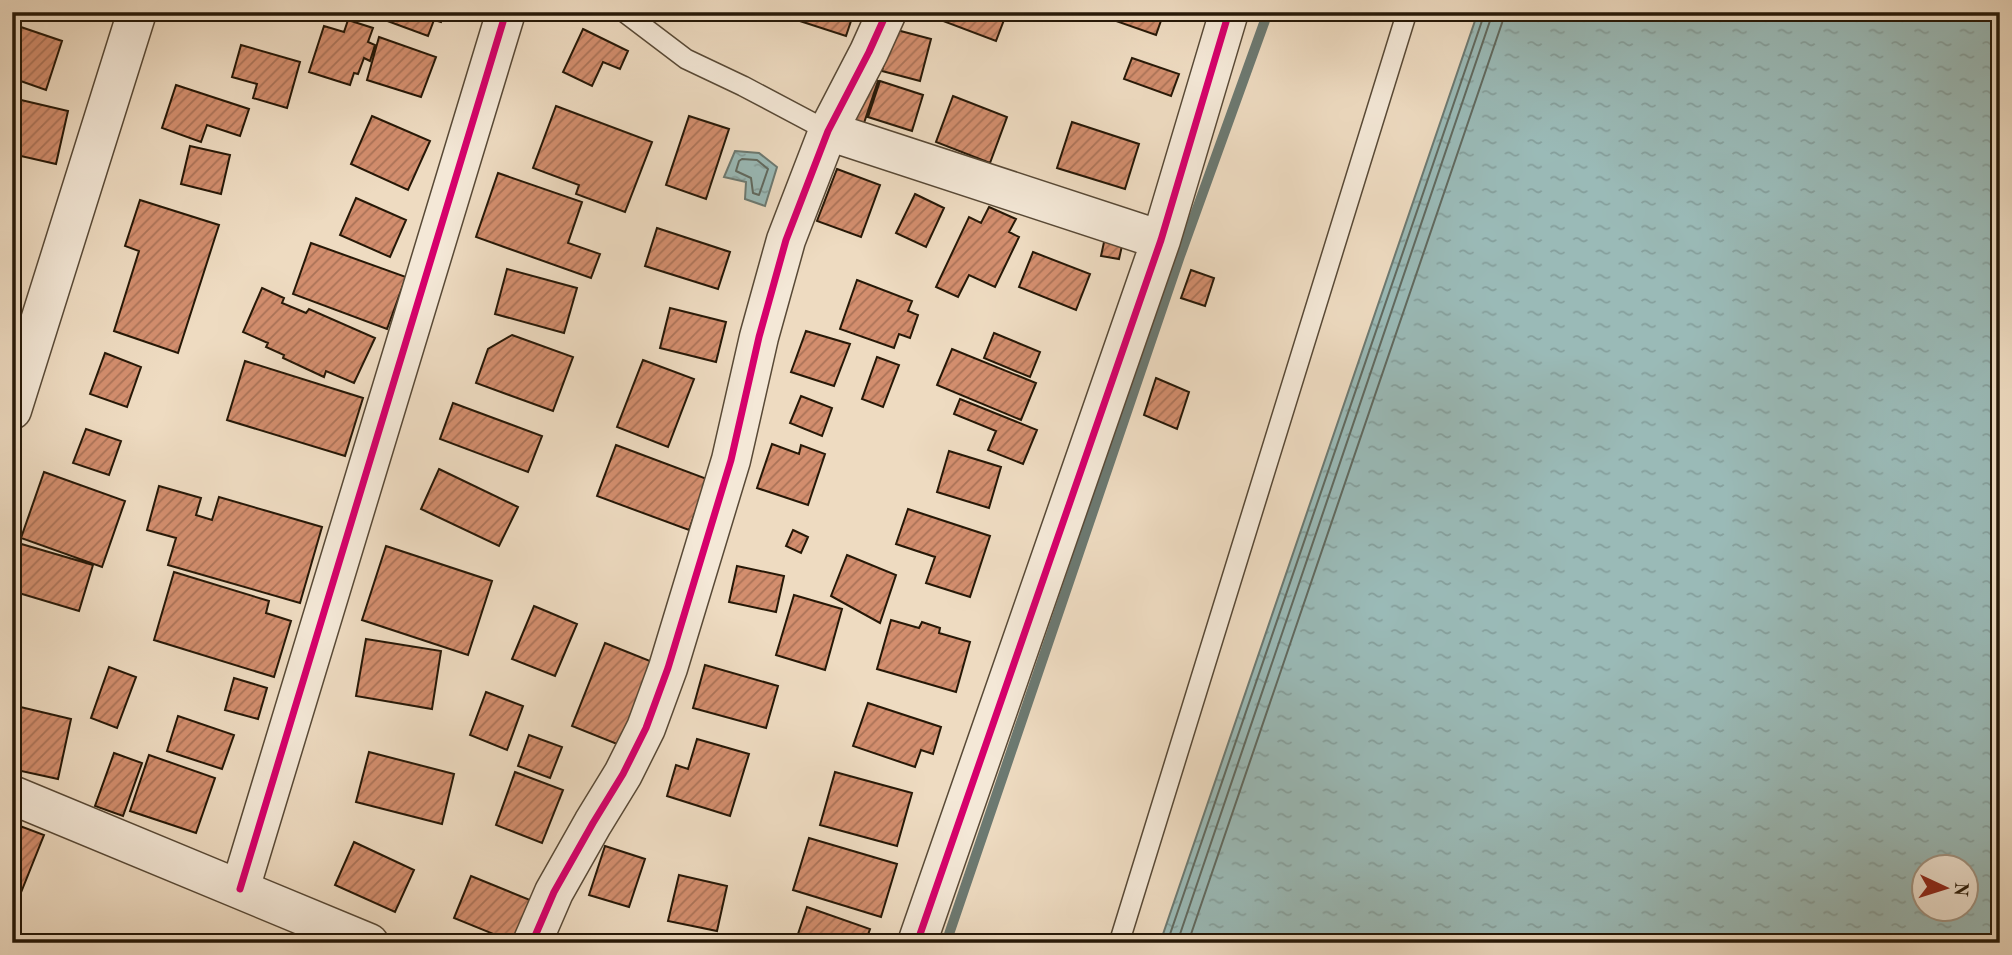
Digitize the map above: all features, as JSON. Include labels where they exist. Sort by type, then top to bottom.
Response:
[{"type":"street","points":[[12,410],[137,12]]},
{"type":"street","points":[[240,889],[506,12]]},
{"type":"street","points":[[531,943],[554,892],[623,774],[655,704],[731,460],[759,337],[786,240],[828,131],[887,12]]},
{"type":"street","points":[[917,943],[1161,240],[1229,12]]},
{"type":"street","points":[[828,131],[1161,240]]},
{"type":"street","points":[[12,795],[369,943]]},
{"type":"lane","points":[[624,12],[686,59],[828,131]]},
{"type":"lane","points":[[1119,943],[1407,12]]},
{"type":"water","points":[[1478,12],[2000,12],[2000,943],[1160,943]]},
{"type":"water","points":[[735,151],[759,153],[777,167],[765,206],[745,199],[746,182],[724,177]]},
{"type":"building","points":[[363,12],[444,12],[441,22],[434,20],[428,36]]},
{"type":"building","points":[[772,12],[854,12],[846,36]]},
{"type":"building","points":[[946,12],[1007,12],[996,41],[943,21]]},
{"type":"building","points":[[1116,12],[1164,12],[1156,35],[1113,20]]},
{"type":"building","points":[[348,20],[373,28],[368,42],[375,45],[370,61],[364,58],[350,85],[309,72],[324,26],[344,32]]},
{"type":"building","points":[[12,24],[62,41],[46,90],[12,78]]},
{"type":"building","points":[[583,29],[628,51],[620,69],[603,62],[592,86],[563,72]]},
{"type":"building","points":[[893,29],[931,39],[920,81],[882,71]]},
{"type":"building","points":[[379,37],[436,57],[421,97],[367,80]]},
{"type":"building","points":[[241,45],[300,62],[287,108],[253,98],[257,84],[232,77]]},
{"type":"building","points":[[1132,58],[1179,74],[1171,96],[1124,79]]},
{"type":"building","points":[[862,76],[878,81],[863,126],[847,121]]},
{"type":"building","points":[[880,81],[923,95],[912,131],[868,117]]},
{"type":"building","points":[[176,85],[249,109],[240,136],[207,125],[201,142],[162,128]]},
{"type":"building","points":[[953,96],[1007,117],[990,163],[936,142]]},
{"type":"building","points":[[21,100],[68,111],[56,164],[12,154],[12,137]]},
{"type":"building","points":[[556,106],[652,142],[625,212],[576,194],[579,185],[533,168]]},
{"type":"building","points":[[372,116],[430,141],[408,190],[351,164]]},
{"type":"building","points":[[689,116],[729,129],[706,199],[666,185]]},
{"type":"building","points":[[1072,122],[1139,144],[1125,189],[1057,168]]},
{"type":"building","points":[[190,146],[230,155],[221,194],[181,184]]},
{"type":"building","points":[[837,169],[880,185],[861,237],[817,221]]},
{"type":"building","points":[[498,173],[582,202],[568,243],[600,254],[591,278],[476,237]]},
{"type":"building","points":[[915,194],[944,208],[926,247],[896,233]]},
{"type":"building","points":[[356,198],[406,220],[390,257],[340,235]]},
{"type":"building","points":[[140,200],[219,225],[178,353],[114,331],[139,251],[125,246]]},
{"type":"building","points":[[12,207],[20,209],[12,234]]},
{"type":"building","points":[[989,207],[1016,219],[1009,232],[1019,237],[995,287],[969,275],[958,297],[936,287],[969,217],[981,223]]},
{"type":"building","points":[[657,228],[730,252],[718,289],[645,266]]},
{"type":"building","points":[[1106,233],[1124,237],[1119,259],[1101,256]]},
{"type":"building","points":[[311,243],[406,277],[387,329],[293,294]]},
{"type":"building","points":[[1033,252],[1090,274],[1076,310],[1019,287]]},
{"type":"building","points":[[507,269],[577,288],[564,333],[495,314]]},
{"type":"building","points":[[1191,270],[1214,278],[1205,306],[1181,298]]},
{"type":"building","points":[[857,280],[912,301],[908,311],[918,315],[910,338],[899,334],[894,348],[840,329]]},
{"type":"building","points":[[262,288],[284,298],[282,303],[306,313],[309,309],[375,338],[354,383],[326,371],[324,377],[283,358],[284,355],[266,347],[268,343],[243,332]]},
{"type":"building","points":[[670,308],[726,322],[716,362],[660,348]]},
{"type":"building","points":[[806,331],[850,344],[834,386],[791,372]]},
{"type":"building","points":[[994,333],[1040,352],[1030,377],[984,358]]},
{"type":"building","points":[[512,335],[573,357],[553,411],[476,383],[488,349]]},
{"type":"building","points":[[952,349],[1036,383],[1021,420],[937,385]]},
{"type":"building","points":[[105,353],[141,367],[127,407],[90,394]]},
{"type":"building","points":[[877,357],[899,365],[883,407],[862,399]]},
{"type":"building","points":[[643,360],[694,379],[668,447],[617,427]]},
{"type":"building","points":[[245,361],[363,398],[345,456],[227,420]]},
{"type":"building","points":[[1156,378],[1189,392],[1177,429],[1144,415]]},
{"type":"building","points":[[801,396],[832,408],[822,436],[790,423]]},
{"type":"building","points":[[960,399],[1037,430],[1023,464],[988,450],[996,431],[954,414]]},
{"type":"building","points":[[453,403],[542,436],[528,472],[440,439]]},
{"type":"building","points":[[86,429],[121,441],[109,475],[73,463]]},
{"type":"building","points":[[772,444],[799,454],[801,445],[825,454],[808,505],[757,488]]},
{"type":"building","points":[[616,445],[707,479],[689,530],[597,496]]},
{"type":"building","points":[[949,451],[1001,467],[989,508],[937,492]]},
{"type":"building","points":[[439,469],[518,507],[499,546],[421,509]]},
{"type":"building","points":[[44,472],[125,501],[102,567],[21,538]]},
{"type":"building","points":[[159,486],[201,498],[196,515],[212,520],[219,497],[322,527],[300,603],[168,565],[176,538],[147,530]]},
{"type":"building","points":[[908,509],[990,536],[970,597],[926,583],[935,557],[896,544]]},
{"type":"building","points":[[793,530],[808,537],[801,553],[786,546]]},
{"type":"building","points":[[18,543],[93,565],[79,611],[12,591],[12,561]]},
{"type":"building","points":[[386,546],[492,581],[468,655],[362,620]]},
{"type":"building","points":[[847,555],[896,575],[880,623],[831,596]]},
{"type":"building","points":[[737,566],[784,576],[776,612],[729,602]]},
{"type":"building","points":[[174,572],[269,601],[266,613],[291,621],[274,677],[154,640]]},
{"type":"building","points":[[794,595],[842,609],[825,670],[776,655]]},
{"type":"building","points":[[534,606],[577,624],[555,676],[512,659]]},
{"type":"building","points":[[891,620],[919,628],[922,622],[940,628],[939,633],[970,642],[956,692],[877,669]]},
{"type":"building","points":[[366,639],[441,651],[432,709],[356,696]]},
{"type":"building","points":[[12,642],[18,643],[12,682]]},
{"type":"building","points":[[605,643],[655,663],[622,746],[572,726]]},
{"type":"building","points":[[705,665],[778,686],[766,728],[693,708]]},
{"type":"building","points":[[109,667],[136,677],[117,728],[91,718]]},
{"type":"building","points":[[234,678],[267,688],[258,719],[225,710]]},
{"type":"building","points":[[486,692],[523,706],[507,750],[470,735]]},
{"type":"building","points":[[868,703],[941,727],[933,754],[921,750],[915,767],[853,746]]},
{"type":"building","points":[[12,705],[71,719],[58,779],[12,769]]},
{"type":"building","points":[[178,716],[234,735],[222,769],[167,751]]},
{"type":"building","points":[[529,735],[562,747],[550,778],[518,766]]},
{"type":"building","points":[[697,739],[749,754],[730,816],[667,796],[676,765],[688,769]]},
{"type":"building","points":[[369,752],[454,774],[442,824],[356,802]]},
{"type":"building","points":[[114,753],[142,763],[123,816],[95,806]]},
{"type":"building","points":[[149,755],[215,778],[196,833],[130,811]]},
{"type":"building","points":[[515,772],[563,790],[542,843],[496,825]]},
{"type":"building","points":[[835,772],[912,793],[897,846],[820,825]]},
{"type":"building","points":[[12,823],[44,835],[12,915]]},
{"type":"building","points":[[809,838],[897,864],[881,917],[793,890]]},
{"type":"building","points":[[354,842],[414,870],[395,912],[335,885]]},
{"type":"building","points":[[605,846],[645,859],[629,907],[589,895]]},
{"type":"building","points":[[679,875],[727,886],[717,931],[668,921]]},
{"type":"building","points":[[471,876],[530,900],[513,942],[454,918]]},
{"type":"building","points":[[807,907],[870,929],[865,943],[795,943]]},
{"type":"waterway","points":[[946,943],[1180,256],[1268,12]]},
{"type":"cycle path","points":[[240,889],[506,12]]},
{"type":"cycle path","points":[[532,943],[554,892],[623,774],[646,728],[668,668],[731,460],[759,337],[786,240],[828,131],[887,12]]},
{"type":"cycle path","points":[[917,943],[1161,240],[1229,12]]}]
